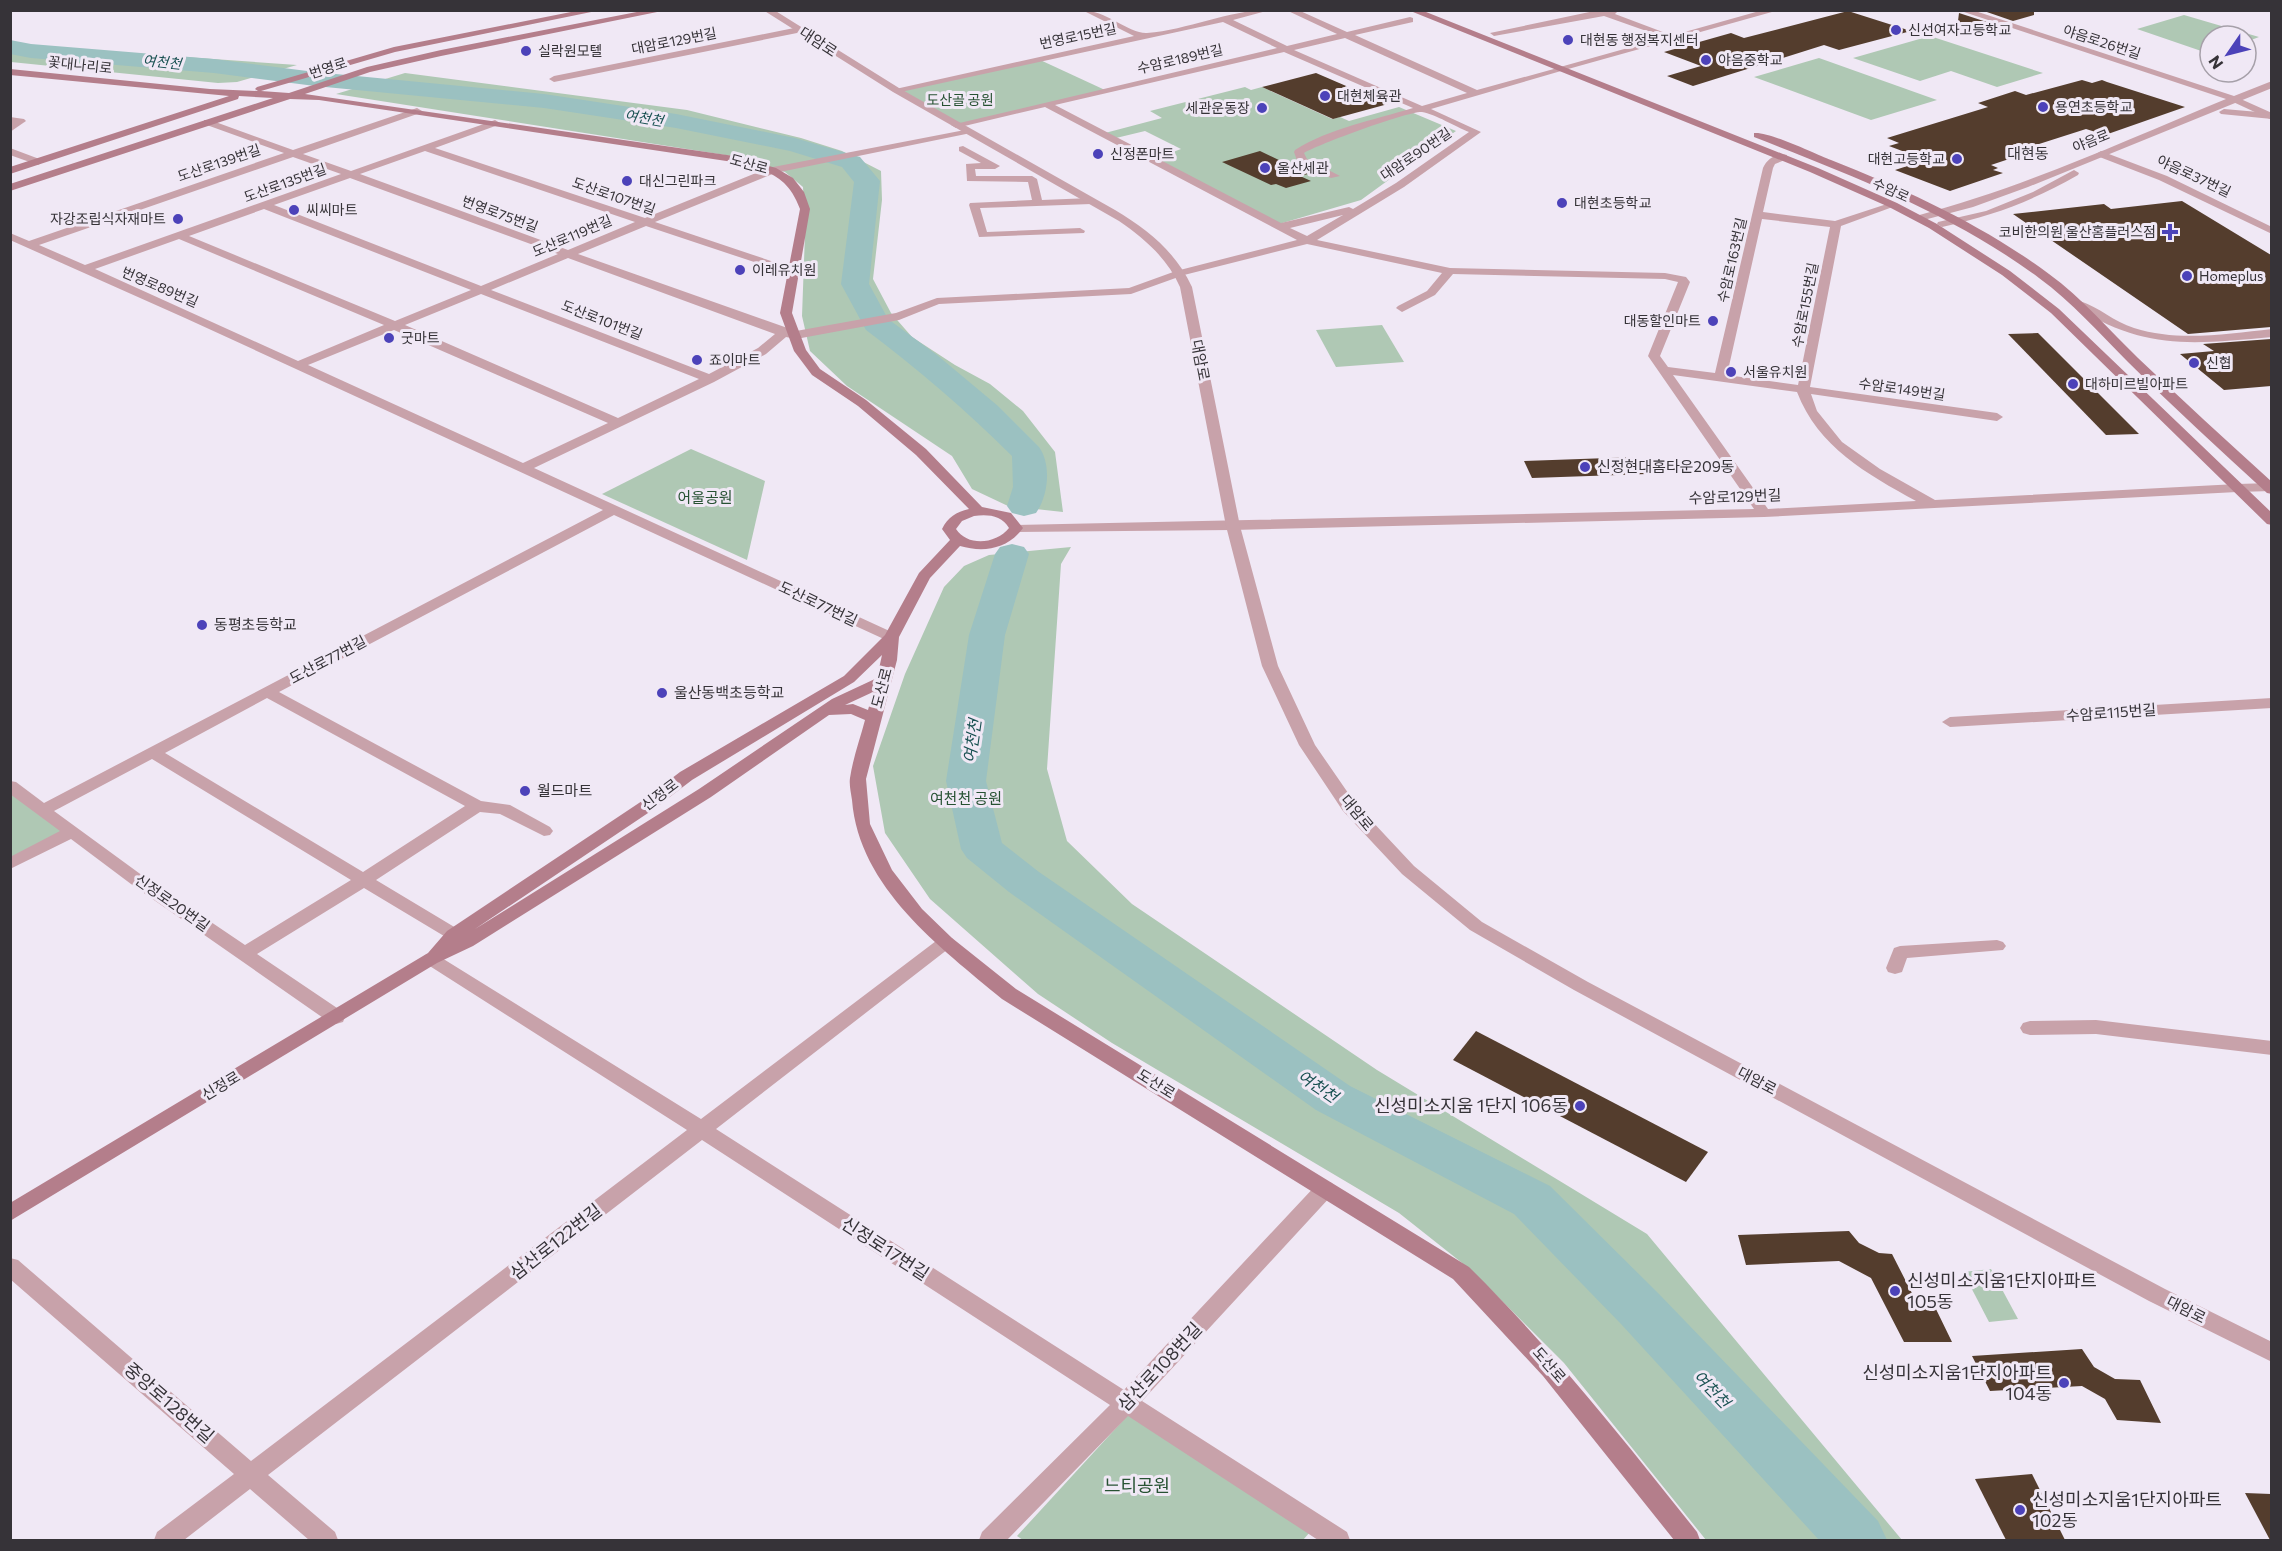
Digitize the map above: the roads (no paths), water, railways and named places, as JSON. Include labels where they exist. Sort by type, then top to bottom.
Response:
[{"type":"main road","name":"번영로","points":[[10,171],[341,64],[428,43],[597,10]]},
{"type":"main road","name":"번영로","points":[[10,188],[366,70],[441,53],[663,10]]},
{"type":"main road","name":"수암로","points":[[1430,13],[1558,69],[1783,157],[1920,218],[2006,273],[2055,311],[2271,521]]},
{"type":"main road","name":"수암로","points":[[1411,15],[1430,13],[1494,33],[1708,116]]},
{"type":"main road","name":"꽃대나리로","points":[[10,72],[290,95]]},
{"type":"main road","name":"도산로","points":[[290,95],[417,111],[734,159],[772,170],[789,180],[799,192],[805,209],[786,313],[790,334],[816,372],[862,404],[921,452],[978,511]]},
{"type":"main road","points":[[183,114],[207,122]]},
{"type":"main road","name":"수암로","points":[[1752,133],[1882,185],[1941,213],[2041,273],[2077,303],[2162,387],[2270,488]]},
{"type":"main road","points":[[978,511],[1003,514],[1014,522],[1016,528],[1013,534],[1002,541],[976,545],[958,540],[952,536],[949,529],[953,520],[978,511]]},
{"type":"main road","name":"도산로","points":[[958,540],[924,576],[891,638],[883,681],[858,779],[862,824],[884,872],[916,913],[946,942],[1009,994],[1461,1273],[1510,1320],[1595,1419],[1688,1540]]},
{"type":"main road","name":"신정로","points":[[10,1213],[432,959],[686,776],[849,679],[891,638]]},
{"type":"main road","name":"신정로","points":[[460,939],[705,793],[838,702],[883,681]]},
{"type":"main road","points":[[825,711],[853,708],[874,718]]},
{"type":"street","name":"대암로","points":[[767,10],[896,90],[1142,232],[1165,252],[1180,273],[1191,311],[1233,526],[1270,666],[1307,745],[1349,807],[1408,870],[1476,926],[1581,987],[2157,1295],[2271,1353]]},
{"type":"street","points":[[1086,10],[1142,36]]},
{"type":"street","name":"번영로15번길","points":[[896,90],[1266,10]]},
{"type":"street","points":[[1290,10],[1476,93]]},
{"type":"street","points":[[1335,176],[1302,161],[1299,152],[1313,143],[1346,131],[1572,63],[1775,10]]},
{"type":"street","name":"야음로26번길","points":[[1962,10],[2240,100],[2271,116]]},
{"type":"street","points":[[1494,33],[1606,12],[1672,37]]},
{"type":"street","name":"수암로189번길","points":[[956,125],[1344,36],[1411,15]]},
{"type":"street","name":"대암로90번길","points":[[790,334],[899,316],[937,301],[1131,291],[1180,273],[1307,241],[1400,185],[1476,132],[1286,49],[1224,19]]},
{"type":"street","name":"대암로129번길","points":[[554,79],[800,30]]},
{"type":"street","name":"야음로","points":[[1920,218],[1980,201],[2240,100],[2271,84]]},
{"type":"street","points":[[2240,100],[2271,91]]},
{"type":"street","name":"야음로","points":[[1933,226],[1989,213],[2037,194],[2087,167],[2224,112],[2240,100]]},
{"type":"street","points":[[1046,104],[1307,241],[1450,271],[1665,276],[1682,279],[1684,282],[1654,356],[1764,513]]},
{"type":"street","name":"도산로139번길","points":[[30,244],[417,111]]},
{"type":"street","name":"야음로","points":[[2224,112],[2271,116]]},
{"type":"street","points":[[10,120],[21,121],[10,129]]},
{"type":"street","name":"번영로75번길","points":[[207,122],[790,334]]},
{"type":"street","name":"도산로135번길","points":[[85,269],[495,123]]},
{"type":"street","name":"도산로119번길","points":[[298,365],[772,170],[966,131]]},
{"type":"street","name":"도산로107번길","points":[[425,148],[794,272]]},
{"type":"street","points":[[963,149],[1019,178]]},
{"type":"street","points":[[10,151],[38,162]]},
{"type":"street","name":"야음로37번길","points":[[2101,154],[2163,178],[2271,231]]},
{"type":"street","name":"수암로163번길","points":[[1720,379],[1768,168],[1771,162],[1783,157]]},
{"type":"street","points":[[995,166],[970,166],[971,179],[1032,179],[1038,203]]},
{"type":"street","points":[[1080,231],[983,235],[974,205],[1091,201]]},
{"type":"street","points":[[1758,215],[1836,224],[1893,205]]},
{"type":"street","points":[[267,206],[483,289]]},
{"type":"street","points":[[1280,227],[1365,206]]},
{"type":"street","name":"수암로155번길","points":[[1803,391],[1836,224]]},
{"type":"street","points":[[181,236],[265,269],[619,423]]},
{"type":"street","name":"번영로89번길","points":[[10,237],[298,365]]},
{"type":"street","points":[[1402,308],[1431,293],[1450,271]]},
{"type":"street","name":"도산로101번길","points":[[483,289],[710,379]]},
{"type":"street","points":[[2077,303],[2111,325],[2156,339],[2177,340],[2271,333]]},
{"type":"street","points":[[521,469],[710,379],[790,334]]},
{"type":"street","name":"도산로77번길","points":[[298,365],[891,638]]},
{"type":"street","points":[[1665,370],[1803,391],[1809,411],[1843,448],[1864,466],[1932,504]]},
{"type":"street","name":"수암로149번길","points":[[1803,391],[1997,417]]},
{"type":"street","name":"수암로129번길","points":[[1016,528],[1233,526],[1764,513],[2270,488]]},
{"type":"street","name":"도산로77번길","points":[[43,810],[614,510]]},
{"type":"street","points":[[267,692],[477,806],[504,809],[544,831]]},
{"type":"street","name":"수암로115번길","points":[[1950,722],[2271,703]]},
{"type":"street","points":[[152,752],[460,939]]},
{"type":"street","name":"신정로20번길","points":[[10,786],[336,1017]]},
{"type":"street","points":[[244,954],[477,806]]},
{"type":"street","points":[[10,864],[72,832]]},
{"type":"street","name":"삼산로122번길","points":[[165,1540],[252,1476],[946,942]]},
{"type":"street","points":[[1895,968],[1900,952],[1997,946]]},
{"type":"street","name":"신정로17번길","points":[[432,959],[701,1129],[1338,1540]]},
{"type":"street","points":[[2030,1028],[2097,1027],[2271,1048]]},
{"type":"street","name":"삼산로108번길","points":[[991,1540],[1125,1404],[1324,1189]]},
{"type":"street","name":"중앙로128번길","points":[[10,1266],[326,1540]]},
{"type":"waterway","name":"여천천","points":[[10,47],[31,51],[214,66],[315,79],[544,101],[676,121],[795,145],[851,162],[867,181],[855,284],[876,324],[926,361],[987,413],[1028,454],[1030,487],[1024,506]]},
{"type":"waterway","name":"여천천","points":[[1012,554],[987,635],[966,781],[982,849],[1024,882],[1333,1098],[1532,1200],[1640,1309],[1857,1540]]},
{"type":"place","name":"신선여자고등학교","points":[[1896,30]]},
{"type":"place","name":"대현동 행정복지센터","points":[[1568,40]]},
{"type":"place","name":"실락원모텔","points":[[526,51]]},
{"type":"place","name":"야음중학교","points":[[1706,60]]},
{"type":"place","name":"대현체육관","points":[[1325,96]]},
{"type":"place","name":"용연초등학교","points":[[2043,107]]},
{"type":"place","name":"세관운동장","points":[[1262,108]]},
{"type":"place","name":"신정폰마트","points":[[1098,154]]},
{"type":"place","name":"대현고등학교","points":[[1957,159]]},
{"type":"place","name":"울산세관","points":[[1265,168]]},
{"type":"place","name":"대신그린파크","points":[[627,181]]},
{"type":"place","name":"대현초등학교","points":[[1562,203]]},
{"type":"place","name":"씨씨마트","points":[[294,210]]},
{"type":"place","name":"자강조립식자재마트","points":[[178,219]]},
{"type":"place","name":"코비한의원 울산홈플러스점","points":[[2170,232]]},
{"type":"place","name":"이레유치원","points":[[740,270]]},
{"type":"place","name":"Homeplus","points":[[2187,276]]},
{"type":"place","name":"대동할인마트","points":[[1713,321]]},
{"type":"place","name":"굿마트","points":[[389,338]]},
{"type":"place","name":"죠이마트","points":[[697,360]]},
{"type":"place","name":"신협","points":[[2194,363]]},
{"type":"place","name":"서울유치원","points":[[1731,372]]},
{"type":"place","name":"대하미르빌아파트","points":[[2073,384]]},
{"type":"place","name":"신정현대홈타운209동","points":[[1585,467]]},
{"type":"place","name":"동평초등학교","points":[[202,625]]},
{"type":"place","name":"울산동백초등학교","points":[[662,693]]},
{"type":"place","name":"월드마트","points":[[525,791]]},
{"type":"place","name":"신성미소지움 1단지 106동","points":[[1580,1106]]},
{"type":"place","name":"신성미소지움1단지아파트 105동","points":[[1895,1291]]},
{"type":"place","name":"신성미소지움1단지아파트 104동","points":[[2064,1383]]},
{"type":"place","name":"신성미소지움1단지아파트 102동","points":[[2020,1510]]},
{"type":"district","name":"대현동","points":[[2028,154]]},
{"type":"park label","name":"도산골 공원","points":[[960,100]]},
{"type":"park label","name":"어울공원","points":[[705,498]]},
{"type":"park label","name":"여천천 공원","points":[[966,799]]},
{"type":"park label","name":"느티공원","points":[[1137,1486]]}]
